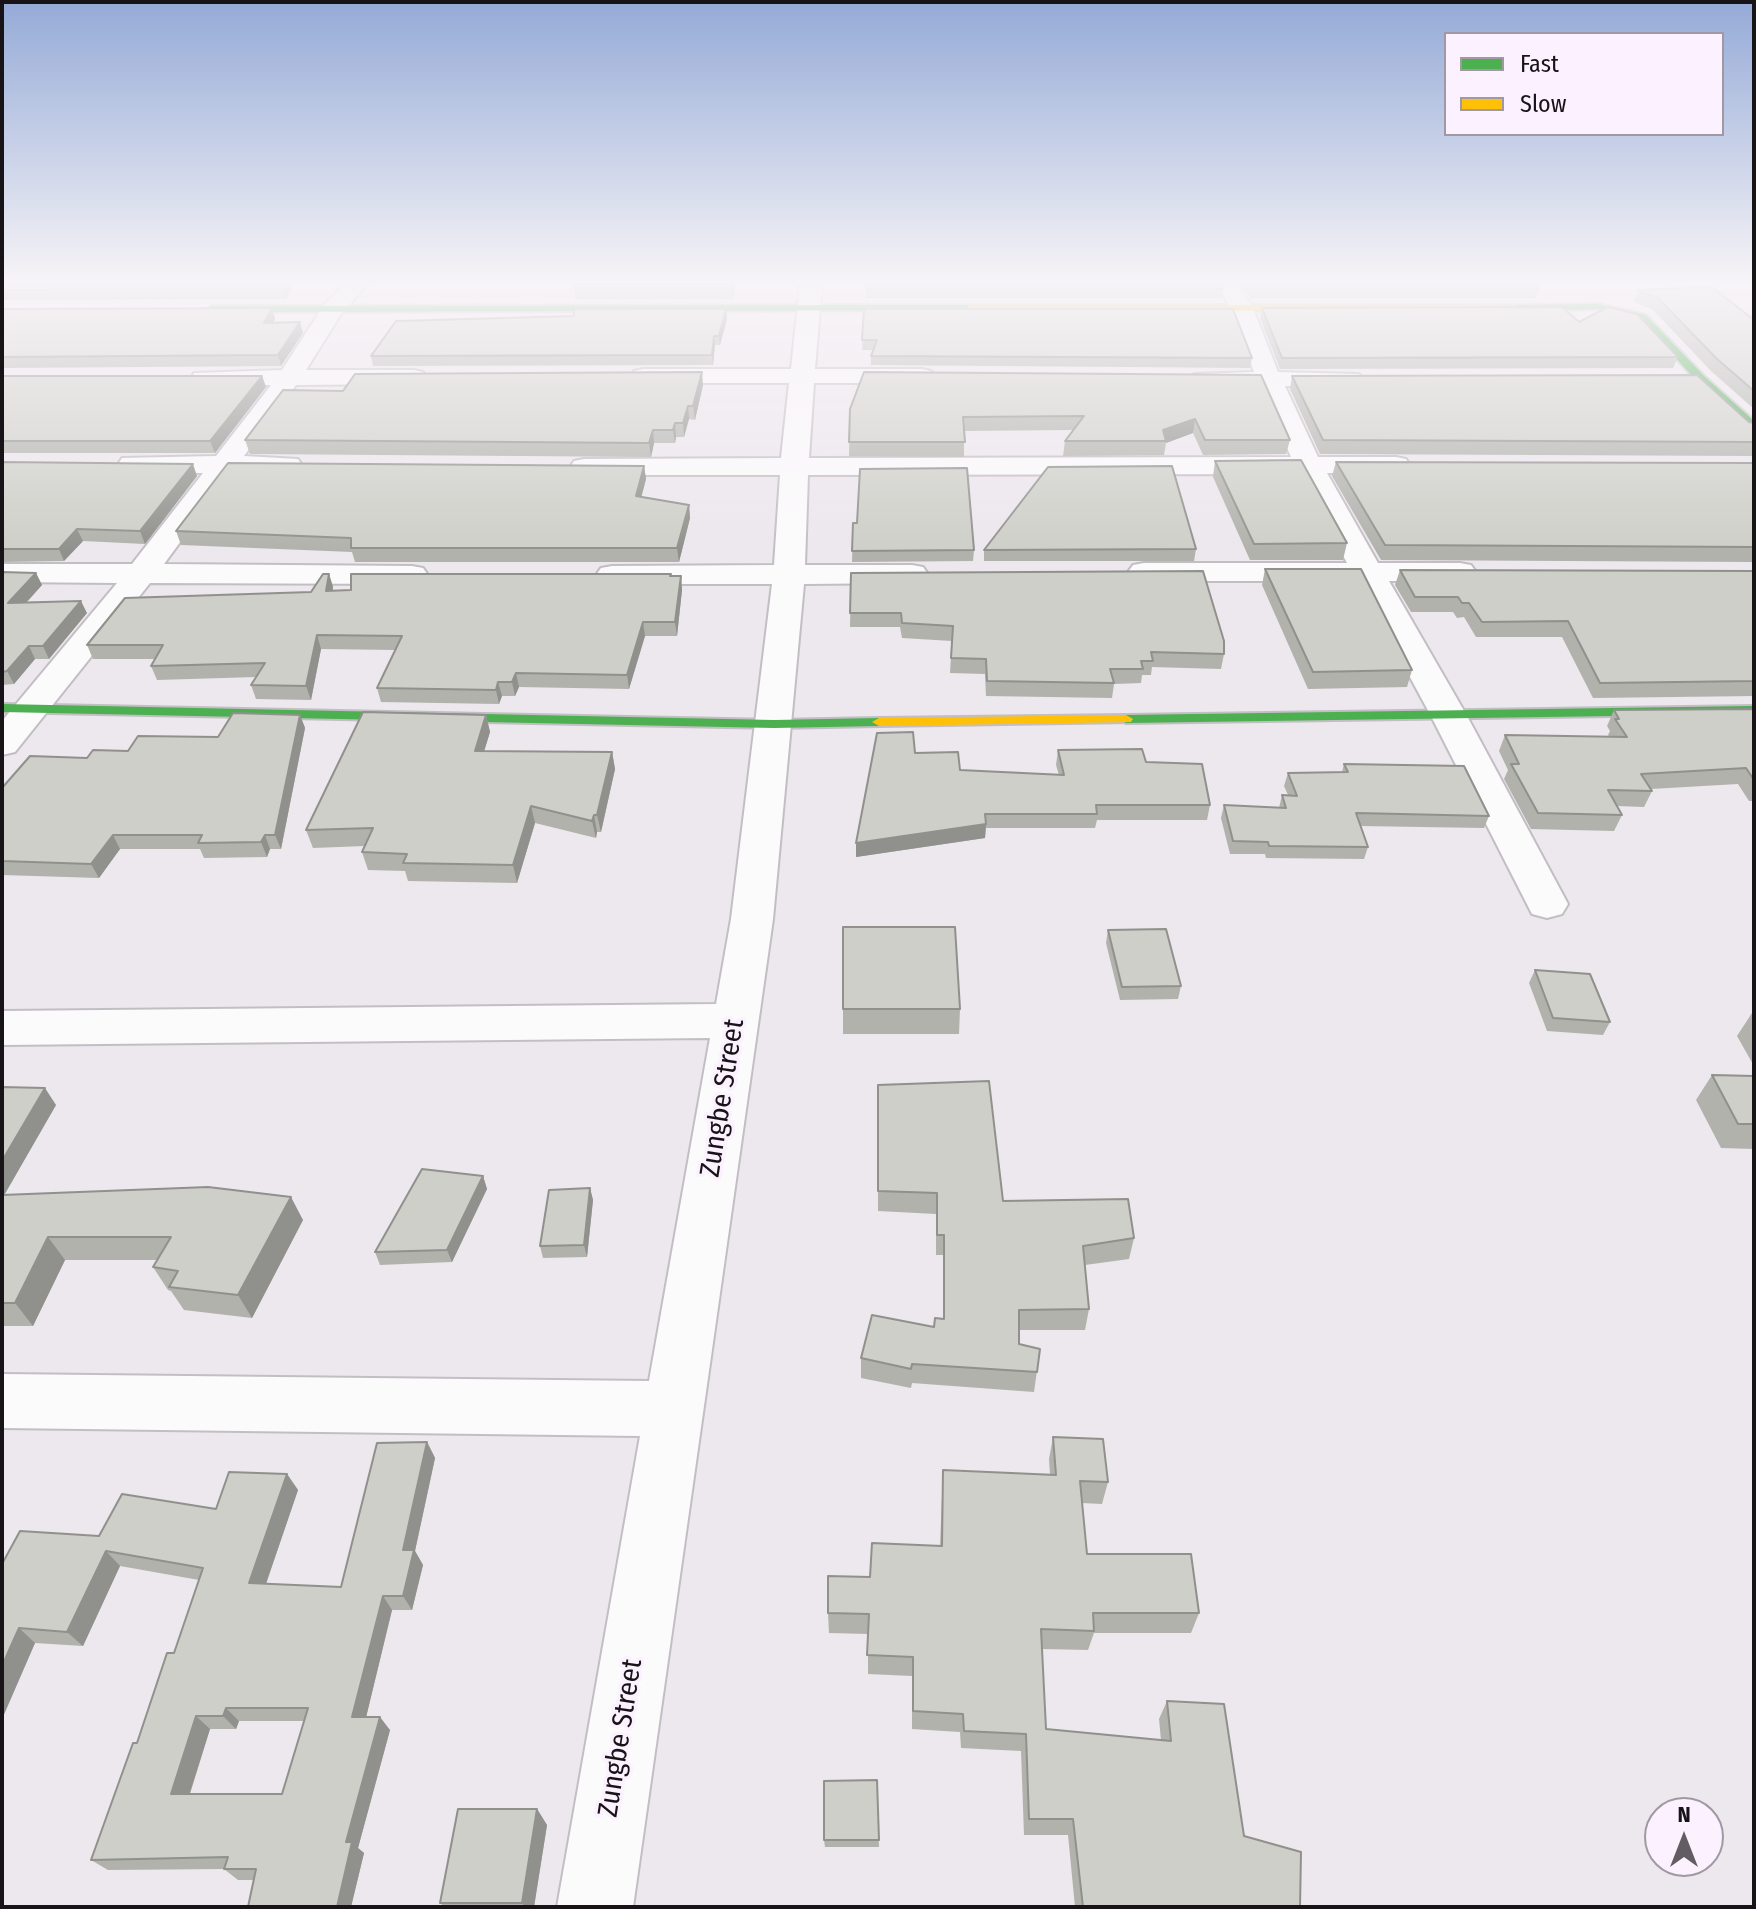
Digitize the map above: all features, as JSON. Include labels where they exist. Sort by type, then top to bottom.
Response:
[{"type":"street","points":[[2,744],[140,575],[292,373]]},
{"type":"street","points":[[1267,373],[1308,465],[1449,716],[1547,904]]},
{"type":"street","points":[[1696,373],[1754,427]]},
{"type":"street","name":"Zungbe Street","points":[[595,1907],[752,919],[789,575],[794,469],[803,375]]},
{"type":"street","points":[[616,376],[943,376]]},
{"type":"street","points":[[177,378],[445,377]]},
{"type":"street","points":[[1176,378],[1381,379]]},
{"type":"street","points":[[1668,378],[1700,378]]},
{"type":"street","points":[[112,464],[317,465]]},
{"type":"street","points":[[556,467],[794,469],[1420,465]]},
{"type":"street","points":[[1118,573],[1491,572]]},
{"type":"street","points":[[2,573],[441,575]]},
{"type":"street","points":[[583,575],[945,574]]},
{"type":"street","points":[[2,708],[774,724],[1754,710]]},
{"type":"street","points":[[2,1028],[736,1021]]},
{"type":"street","points":[[2,1401],[673,1409]]},
{"type":"building","points":[[702,373],[693,406],[688,406],[683,423],[675,423],[673,430],[653,430],[649,443],[245,440],[283,390],[343,391],[355,374]]},
{"type":"building","points":[[864,373],[1261,375],[1290,440],[1205,440],[1195,419],[1163,430],[1166,441],[1065,441],[1084,416],[963,417],[965,442],[849,442],[850,409]]},
{"type":"building","points":[[1733,373],[1754,373],[1754,391]]},
{"type":"building","points":[[1697,375],[1749,422],[1754,423],[1754,442],[1323,440],[1292,376]]},
{"type":"building","points":[[2,376],[262,376],[210,441],[2,441]]},
{"type":"building","points":[[1301,460],[1347,543],[1254,544],[1215,461]]},
{"type":"building","points":[[2,462],[193,464],[140,531],[77,529],[59,549],[2,549]]},
{"type":"building","points":[[1336,462],[1754,463],[1754,547],[1385,545]]},
{"type":"building","points":[[228,463],[644,466],[636,496],[689,505],[677,548],[351,548],[351,538],[176,531]]},
{"type":"building","points":[[1172,466],[1196,549],[984,550],[1048,467]]},
{"type":"building","points":[[967,468],[974,550],[852,551],[860,469]]},
{"type":"building","points":[[1265,569],[1361,569],[1412,670],[1313,672]]},
{"type":"building","points":[[1400,570],[1754,571],[1754,681],[1600,683],[1568,621],[1482,622],[1469,603],[1462,603],[1458,597],[1415,597]]},
{"type":"building","points":[[1203,571],[1224,641],[1224,654],[1151,652],[1153,661],[1141,661],[1143,669],[1110,669],[1114,683],[987,681],[986,659],[951,658],[953,626],[902,623],[901,613],[850,613],[851,573]]},
{"type":"building","points":[[2,572],[36,573],[8,603],[81,601],[43,646],[29,646],[7,671],[2,672]]},
{"type":"building","points":[[323,574],[329,574],[326,591],[351,590],[351,574],[681,576],[675,622],[643,622],[627,675],[516,673],[512,682],[498,682],[496,690],[377,688],[402,636],[317,635],[306,686],[251,685],[265,663],[151,666],[163,645],[87,645],[125,598],[311,592]]},
{"type":"building","points":[[1754,709],[1754,780],[1746,768],[1641,774],[1652,791],[1608,790],[1622,815],[1538,813],[1511,764],[1519,764],[1505,735],[1627,737],[1615,719],[1619,719],[1614,710]]},
{"type":"building","points":[[363,712],[486,715],[475,751],[612,752],[597,815],[592,821],[531,806],[513,865],[403,863],[407,854],[362,852],[373,828],[306,830]]},
{"type":"building","points":[[233,713],[300,715],[275,835],[265,835],[261,842],[198,843],[202,835],[113,835],[91,864],[2,861],[2,788],[30,756],[87,758],[93,750],[128,751],[138,736],[218,737]]},
{"type":"building","points":[[913,732],[915,753],[958,752],[960,770],[1064,775],[1058,750],[1142,749],[1146,762],[1202,764],[1210,805],[1096,805],[1097,814],[985,814],[986,824],[856,843],[877,733]]},
{"type":"building","points":[[1344,764],[1464,766],[1489,816],[1356,813],[1368,847],[1269,846],[1268,842],[1233,841],[1224,805],[1286,808],[1282,795],[1297,796],[1288,773],[1348,772]]},
{"type":"building","points":[[843,927],[955,927],[960,1009],[843,1009]]},
{"type":"building","points":[[1166,929],[1181,986],[1122,987],[1108,930]]},
{"type":"building","points":[[1535,970],[1590,974],[1610,1022],[1553,1018]]},
{"type":"building","points":[[1712,1075],[1754,1076],[1754,1124],[1738,1124]]},
{"type":"building","points":[[989,1081],[1003,1201],[1128,1199],[1134,1238],[1083,1246],[1089,1309],[1019,1310],[1019,1344],[1040,1349],[1037,1372],[912,1364],[911,1369],[861,1358],[872,1315],[934,1327],[935,1318],[944,1319],[944,1235],[937,1235],[937,1193],[878,1191],[878,1085]]},
{"type":"building","points":[[2,1087],[45,1088],[2,1161]]},
{"type":"building","points":[[422,1169],[483,1176],[447,1250],[375,1252]]},
{"type":"building","points":[[208,1187],[291,1197],[238,1295],[169,1287],[178,1271],[153,1267],[171,1237],[48,1237],[15,1303],[2,1303],[2,1195]]},
{"type":"building","points":[[590,1188],[584,1245],[540,1246],[549,1190]]},
{"type":"building","points":[[1053,1437],[1103,1439],[1108,1482],[1080,1481],[1087,1554],[1191,1554],[1199,1613],[1093,1613],[1094,1631],[1041,1629],[1046,1729],[1171,1741],[1167,1701],[1224,1704],[1244,1836],[1301,1852],[1300,1907],[1083,1907],[1073,1819],[1029,1819],[1026,1734],[964,1731],[963,1714],[913,1711],[913,1657],[867,1655],[869,1614],[828,1613],[828,1576],[870,1577],[872,1543],[942,1546],[943,1470],[1056,1475]]},
{"type":"building","points":[[427,1442],[403,1550],[414,1550],[403,1596],[383,1596],[352,1717],[380,1717],[346,1842],[352,1842],[337,1907],[248,1907],[256,1869],[224,1869],[228,1857],[91,1860],[133,1743],[137,1743],[167,1653],[174,1653],[203,1568],[106,1551],[67,1632],[19,1628],[2,1666],[2,1564],[20,1531],[99,1536],[122,1494],[216,1509],[229,1472],[287,1474],[249,1583],[341,1587],[377,1443]],"holes":[[[226,1708],[308,1708],[282,1794],[171,1794],[196,1716],[223,1716]]]},
{"type":"building","points":[[877,1780],[879,1840],[824,1840],[824,1781]]},
{"type":"building","points":[[458,1809],[537,1809],[522,1903],[440,1903]]},
{"type":"traffic: fast","points":[[1695,373],[1754,427]]},
{"type":"traffic: fast","points":[[2,708],[774,724],[879,722]]},
{"type":"traffic: fast","points":[[1126,719],[1754,710]]},
{"type":"traffic: slow","points":[[879,722],[1126,719]]}]
